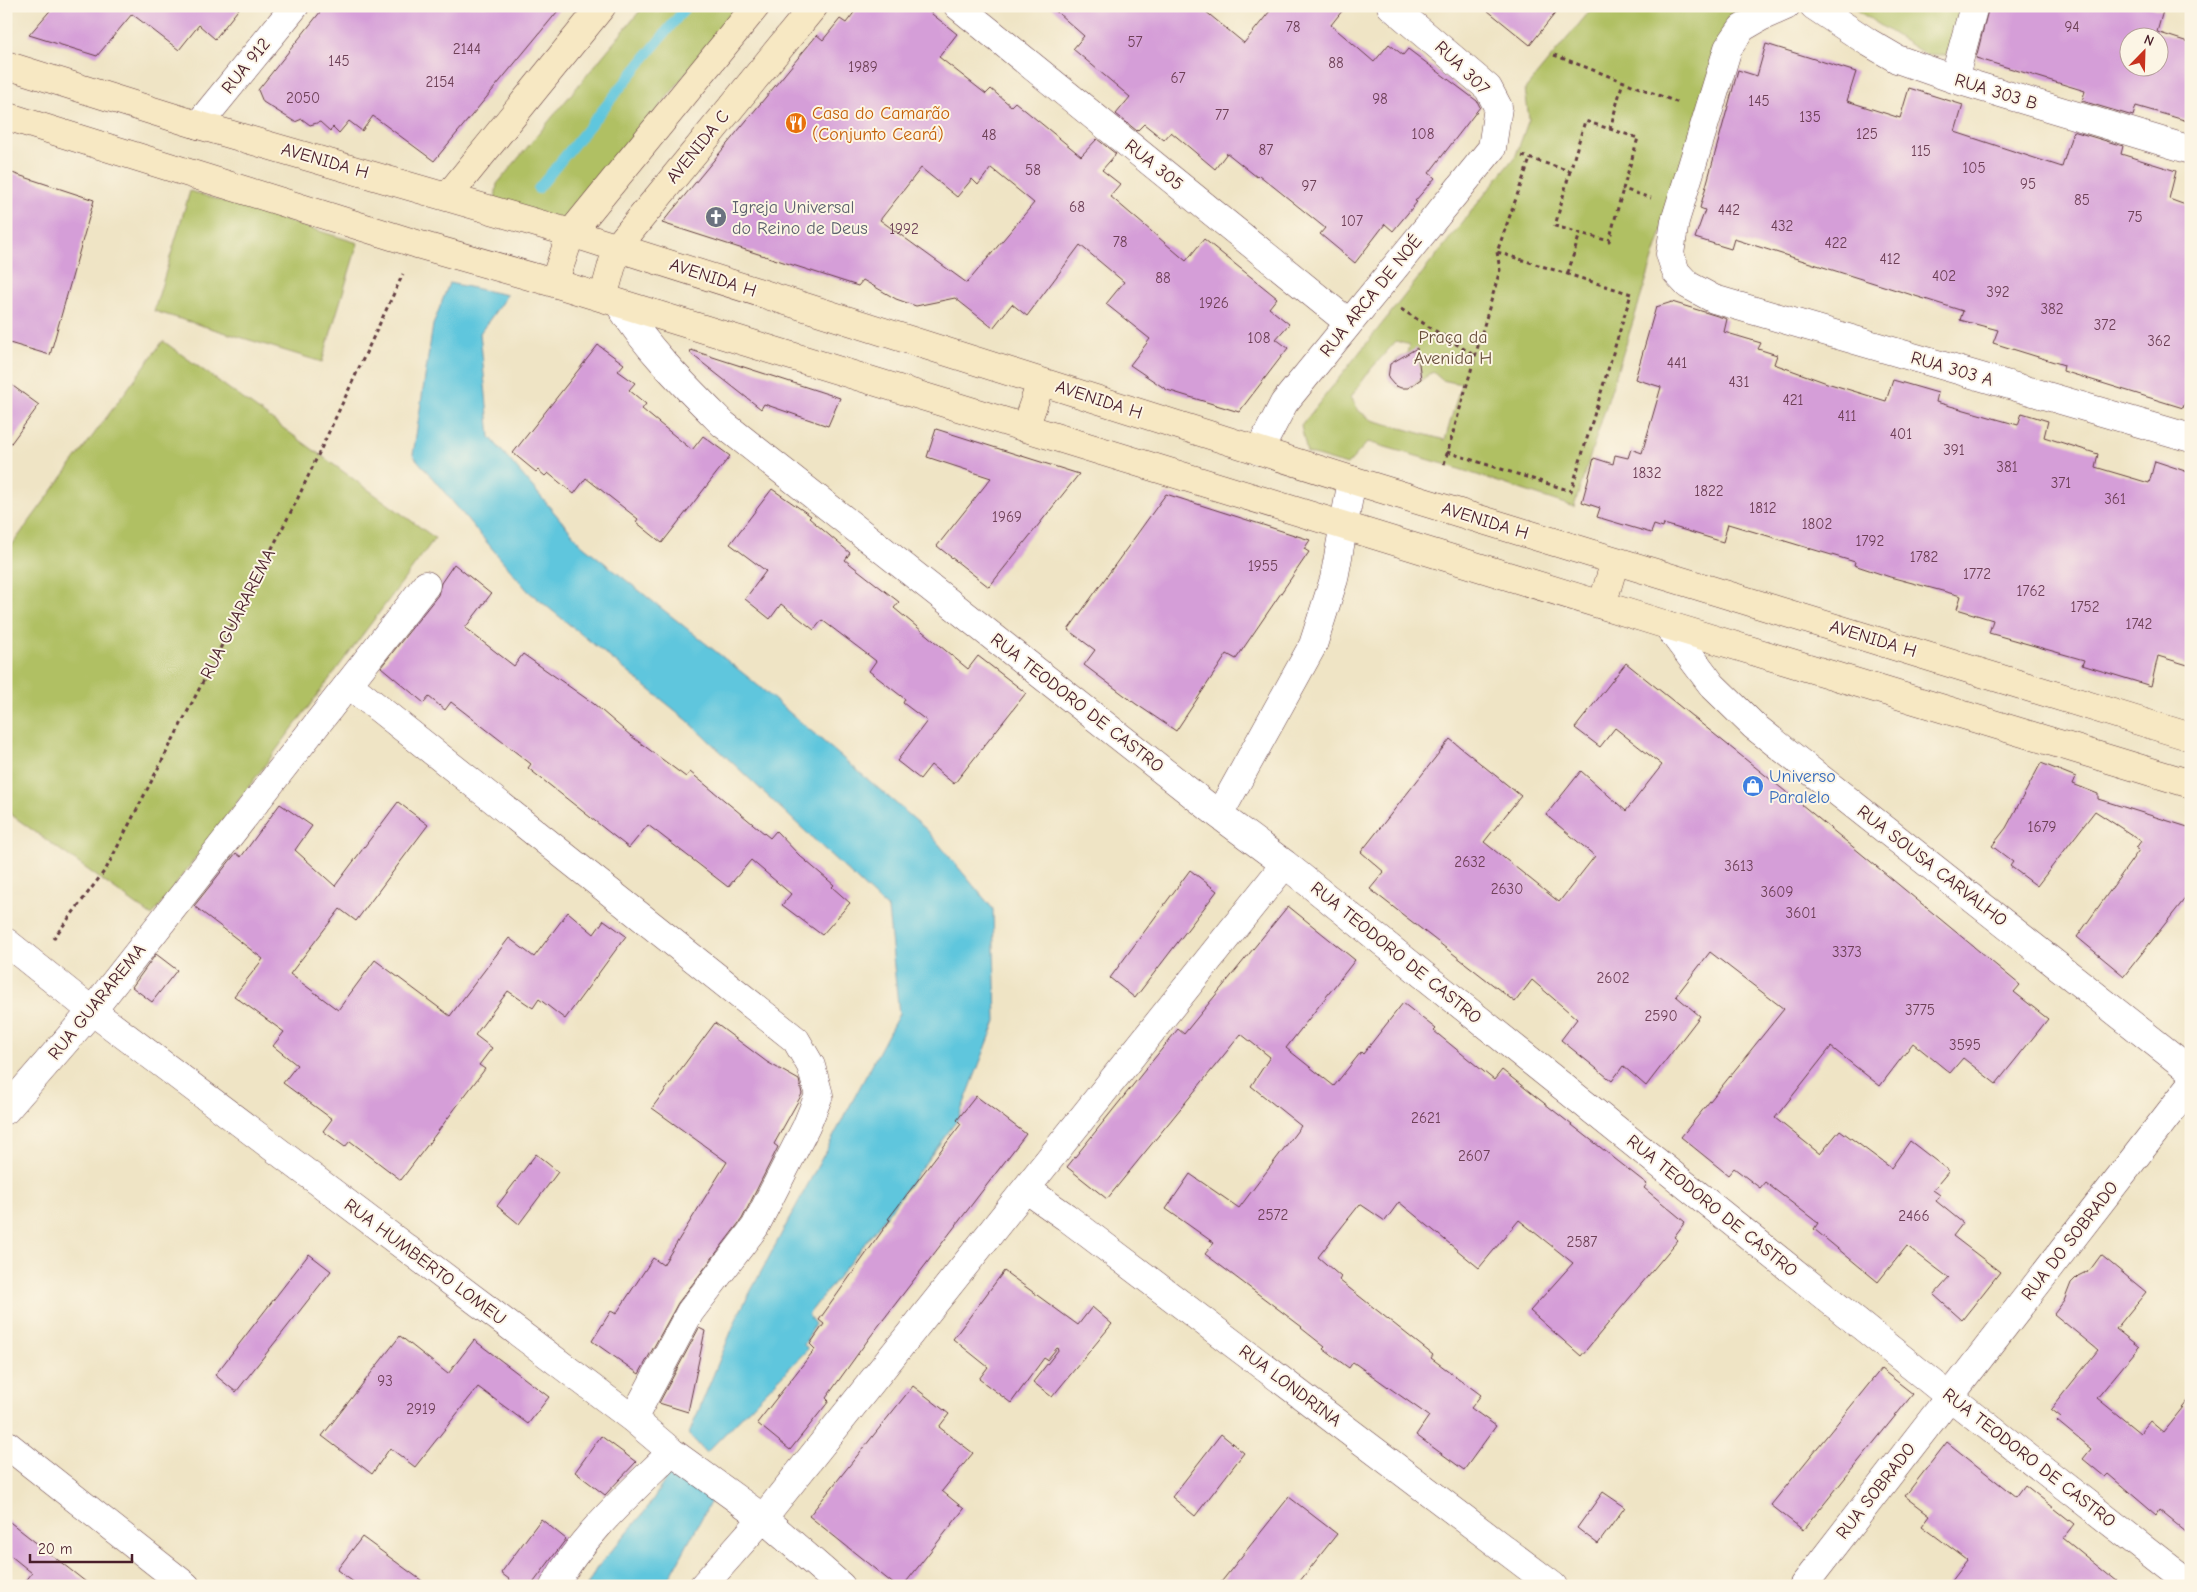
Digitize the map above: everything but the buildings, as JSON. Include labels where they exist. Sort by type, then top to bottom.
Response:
[{"type":"street","name":"RUA 912","points":[[198,125],[295,6]]},
{"type":"street","points":[[448,196],[602,6]]},
{"type":"street","points":[[554,283],[571,232],[756,6]]},
{"type":"street","name":"AVENIDA C","points":[[611,301],[617,247],[814,6]]},
{"type":"street","name":"RUA 305","points":[[958,6],[1349,323]]},
{"type":"street","name":"RUA 307","points":[[1391,6],[1488,88],[1498,107],[1504,151]]},
{"type":"street","name":"RUA 303 A","points":[[1786,6],[1742,28],[1728,48],[1675,221],[1670,254],[1676,272],[1688,285],[1714,299],[2191,438]]},
{"type":"street","name":"RUA 303 B","points":[[1814,6],[1897,59],[1954,79],[2191,150]]},
{"type":"street","points":[[1954,79],[1974,6]]},
{"type":"street","name":"AVENIDA H","points":[[6,65],[198,125],[571,232],[1352,480],[2191,737]]},
{"type":"street","points":[[6,116],[417,244],[554,283],[2191,784]]},
{"type":"street","name":"RUA ARCA DE NOÉ","points":[[1259,451],[1284,403],[1349,323],[1504,151]]},
{"type":"street","name":"RUA TEODORO DE CASTRO","points":[[611,301],[660,360],[723,424],[1219,815],[1286,864],[1949,1396],[2191,1585]]},
{"type":"street","points":[[1025,428],[1041,382]]},
{"type":"street","points":[[1219,815],[1312,645],[1334,579],[1352,480]]},
{"type":"street","points":[[1602,605],[1615,561]]},
{"type":"street","name":"RUA GUARAREMA","points":[[6,1110],[92,1010],[426,585]]},
{"type":"street","name":"RUA SOUSA CARVALHO","points":[[1667,625],[1712,685],[1754,726],[2191,1070]]},
{"type":"street","points":[[348,684],[796,1040],[811,1066],[819,1095],[806,1128],[755,1227],[690,1312],[632,1419]]},
{"type":"street","points":[[704,1586],[763,1518],[1286,864]]},
{"type":"street","name":"RUA HUMBERTO LOMEU","points":[[6,942],[92,1010],[632,1419],[672,1452],[763,1518],[841,1586]]},
{"type":"street","name":"RUA DO SOBRADO","points":[[1949,1396],[2191,1085]]},
{"type":"street","name":"RUA LONDRINA","points":[[1026,1189],[1066,1217],[1553,1586]]},
{"type":"street","name":"RUA SOBRADO","points":[[1803,1586],[1949,1396]]},
{"type":"street","points":[[6,1444],[186,1586]]},
{"type":"street","points":[[554,1586],[568,1562],[620,1503],[672,1452]]},
{"type":"path","points":[[1554,55],[1683,104]]},
{"type":"path","points":[[1610,129],[1623,82]]},
{"type":"path","points":[[1586,121],[1638,138],[1609,241],[1554,226],[1570,171],[1586,121]]},
{"type":"path","points":[[1504,151],[1570,171]]},
{"type":"path","points":[[1444,464],[1500,270],[1497,252],[1530,158]]},
{"type":"path","points":[[1623,189],[1655,199]]},
{"type":"path","points":[[1568,274],[1580,233]]},
{"type":"path","name":"RUA GUARAREMA","points":[[47,974],[50,950],[54,937],[106,869],[297,500],[417,244]]},
{"type":"path","points":[[1447,452],[1570,491],[1631,294],[1497,252]]},
{"type":"path","points":[[1396,306],[1476,356]]},
{"type":"green space","points":[[644,6],[739,6],[580,208],[560,221],[495,200],[497,184]]},
{"type":"green space","name":"Praça da Avenida H","points":[[1594,6],[1763,6],[1730,17],[1574,507],[1444,464],[1368,442],[1347,465],[1307,453],[1301,426],[1516,155],[1529,119],[1525,89]],"holes":[[[1396,341],[1409,345],[1407,354],[1394,362],[1389,369],[1389,378],[1394,385],[1406,388],[1433,372],[1442,380],[1461,384],[1445,440],[1372,420],[1359,411],[1351,397],[1371,369]]]},
{"type":"green space","points":[[1850,6],[1972,6],[1958,56],[1925,54]]},
{"type":"green space","points":[[190,191],[358,243],[322,362],[154,311]]},
{"type":"green space","points":[[163,341],[435,538],[152,916],[6,811],[6,553]]},
{"type":"water","points":[[449,283],[507,295],[480,333],[490,437],[582,545],[749,678],[927,830],[993,909],[996,1021],[958,1119],[877,1228],[808,1315],[815,1324],[804,1345],[808,1349],[706,1453],[689,1434],[738,1315],[899,1014],[888,909],[687,720],[528,591],[413,455],[433,325]]},
{"type":"water","points":[[673,1468],[712,1499],[665,1586],[587,1586],[596,1569],[646,1510]]},
{"type":"waterway","points":[[538,189],[687,6]]},
{"type":"place","name":"Casa do Camarão (Conjunto Ceará)","points":[[796,123]]},
{"type":"place","name":"Igreja Universal do Reino de Deus","points":[[716,217]]},
{"type":"place","name":"Universo Paralelo","points":[[1753,786]]}]
